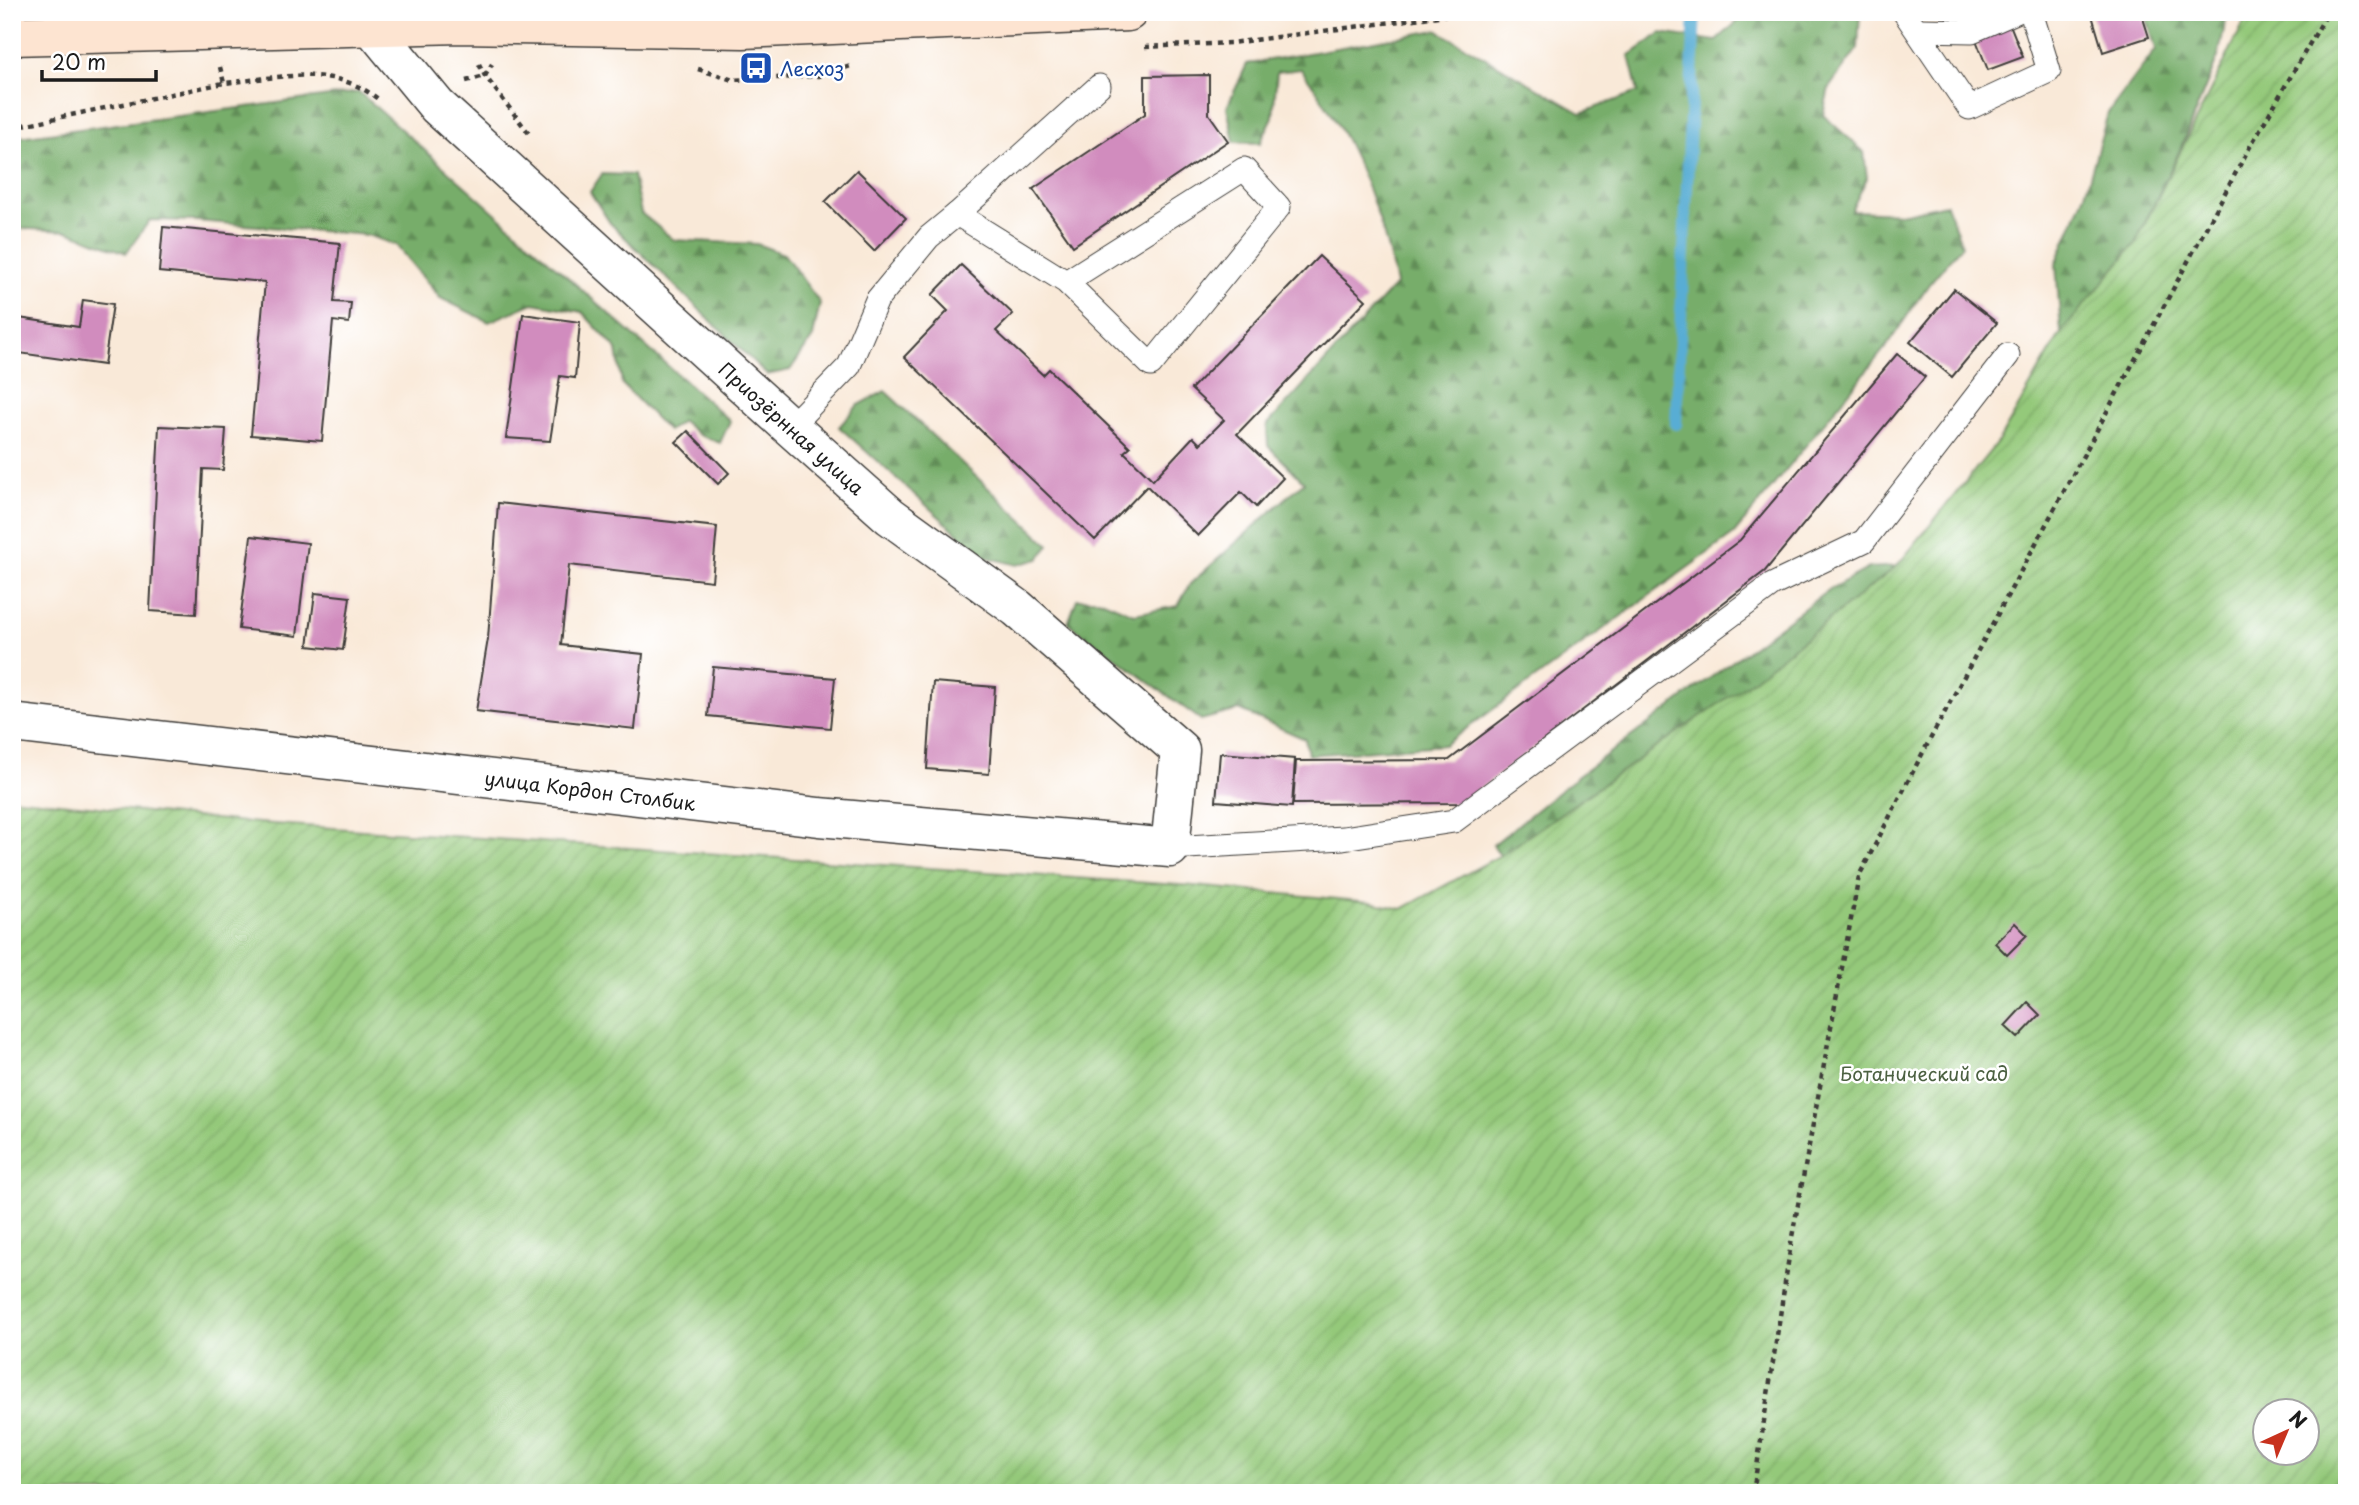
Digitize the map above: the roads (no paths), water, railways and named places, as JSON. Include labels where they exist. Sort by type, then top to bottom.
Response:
[{"type":"main road","points":[[12,36],[364,20],[743,29],[1128,12]]},
{"type":"street","name":"Приозёрнная улица","points":[[364,20],[437,106],[790,427],[890,516],[1017,608],[1180,750],[1170,848]]},
{"type":"street","name":"улица Кордон Столбик","points":[[12,723],[819,817],[1170,848]]},
{"type":"lane","points":[[1911,21],[1972,32],[2016,12]]},
{"type":"lane","points":[[1911,21],[1969,108],[2049,71],[2031,12]]},
{"type":"lane","points":[[790,427],[849,366],[877,300],[929,237],[1099,86]]},
{"type":"lane","points":[[957,214],[1066,282],[1151,365],[1279,207],[1244,169],[1066,282]]},
{"type":"lane","points":[[1170,848],[1343,838],[1454,821],[1772,585],[1864,541],[2008,355]]},
{"type":"waterway","points":[[1676,424],[1695,12]]},
{"type":"place","name":"Лесхоз","points":[[756,68]]},
{"type":"park label","name":"Ботанический сад","points":[[1924,1073]]}]
